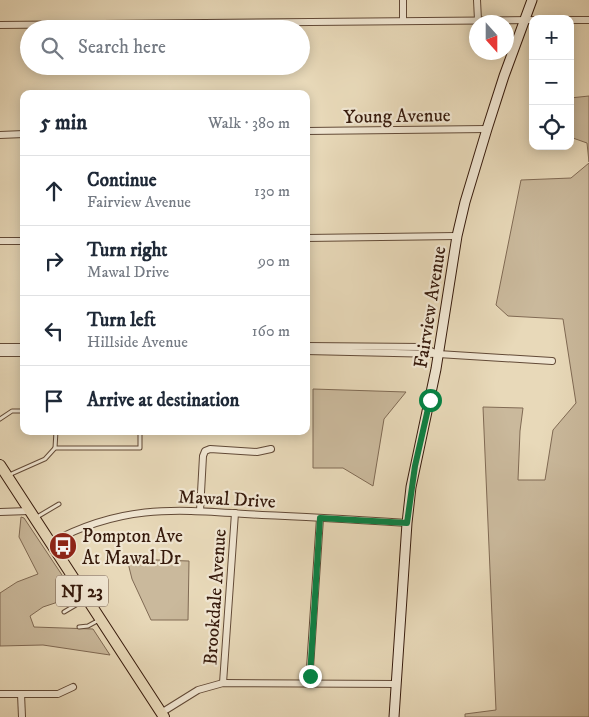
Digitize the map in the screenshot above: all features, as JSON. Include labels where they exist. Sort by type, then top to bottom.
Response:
[{"type":"main road","name":"Fairview Avenue","points":[[530,15],[532,0]]},
{"type":"main road","name":"Fairview Avenue","points":[[394,717],[407,523],[415,466],[432,392],[457,236],[487,129],[529,20]]},
{"type":"main road","name":"NJ 23","points":[[0,466],[162,715]]},
{"type":"street","points":[[403,0],[403,21]]},
{"type":"street","points":[[477,0],[478,15]]},
{"type":"street","points":[[310,22],[469,20]]},
{"type":"street","points":[[514,20],[529,20]]},
{"type":"street","points":[[574,20],[589,20]]},
{"type":"street","points":[[0,25],[20,25]]},
{"type":"street","name":"Young Avenue","points":[[310,131],[487,129]]},
{"type":"street","points":[[0,135],[20,134]]},
{"type":"street","points":[[310,238],[457,236]]},
{"type":"street","points":[[0,241],[20,241]]},
{"type":"street","points":[[310,346],[552,361]]},
{"type":"street","points":[[0,347],[20,352]]},
{"type":"street","points":[[0,353],[20,348]]},
{"type":"street","points":[[310,352],[348,349]]},
{"type":"street","points":[[200,512],[205,451],[210,449],[257,452],[271,449]]},
{"type":"street","name":"Mawal Drive","points":[[50,543],[78,528],[118,516],[153,511],[235,513],[407,523]]},
{"type":"street","points":[[0,512],[32,515]]},
{"type":"street","name":"Brookdale Avenue","points":[[223,683],[235,513]]},
{"type":"street","points":[[309,683],[320,518]]},
{"type":"street","points":[[162,715],[198,690],[223,683],[396,684]]},
{"type":"street","points":[[0,694],[58,694],[73,687]]},
{"type":"street","points":[[22,694],[22,717]]},
{"type":"lane","points":[[0,418],[12,411],[20,411]]},
{"type":"lane","points":[[7,476],[45,459],[55,448],[56,435]]},
{"type":"lane","points":[[55,448],[140,448],[140,435]]},
{"type":"lane","points":[[32,515],[59,504]]},
{"type":"lane","points":[[64,612],[86,598]]},
{"type":"lane","points":[[79,627],[88,626],[100,619]]},
{"type":"shaded area","points":[[589,96],[589,162],[587,143],[574,138],[574,98]]},
{"type":"shaded area","points":[[589,163],[589,717],[465,717],[465,714],[496,710],[483,407],[523,408],[518,480],[545,480],[553,430],[576,403],[563,319],[508,316],[496,305],[521,180],[571,178]]},
{"type":"shaded area","points":[[313,389],[406,392],[384,419],[373,486],[343,468],[313,468]]},
{"type":"shaded area","points":[[21,517],[24,518],[76,596],[43,607],[30,616],[34,627],[93,629],[110,655],[43,645],[0,646],[0,593],[17,582],[38,574],[19,537]]},
{"type":"shaded area","points":[[127,559],[189,561],[188,620],[151,620],[132,579]]},
{"type":"place","name":"Pompton Ave At Mawal Dr","points":[[63,546]]},
{"type":"route","points":[[310,676],[320,518],[407,523],[411,487],[430,400]]}]
